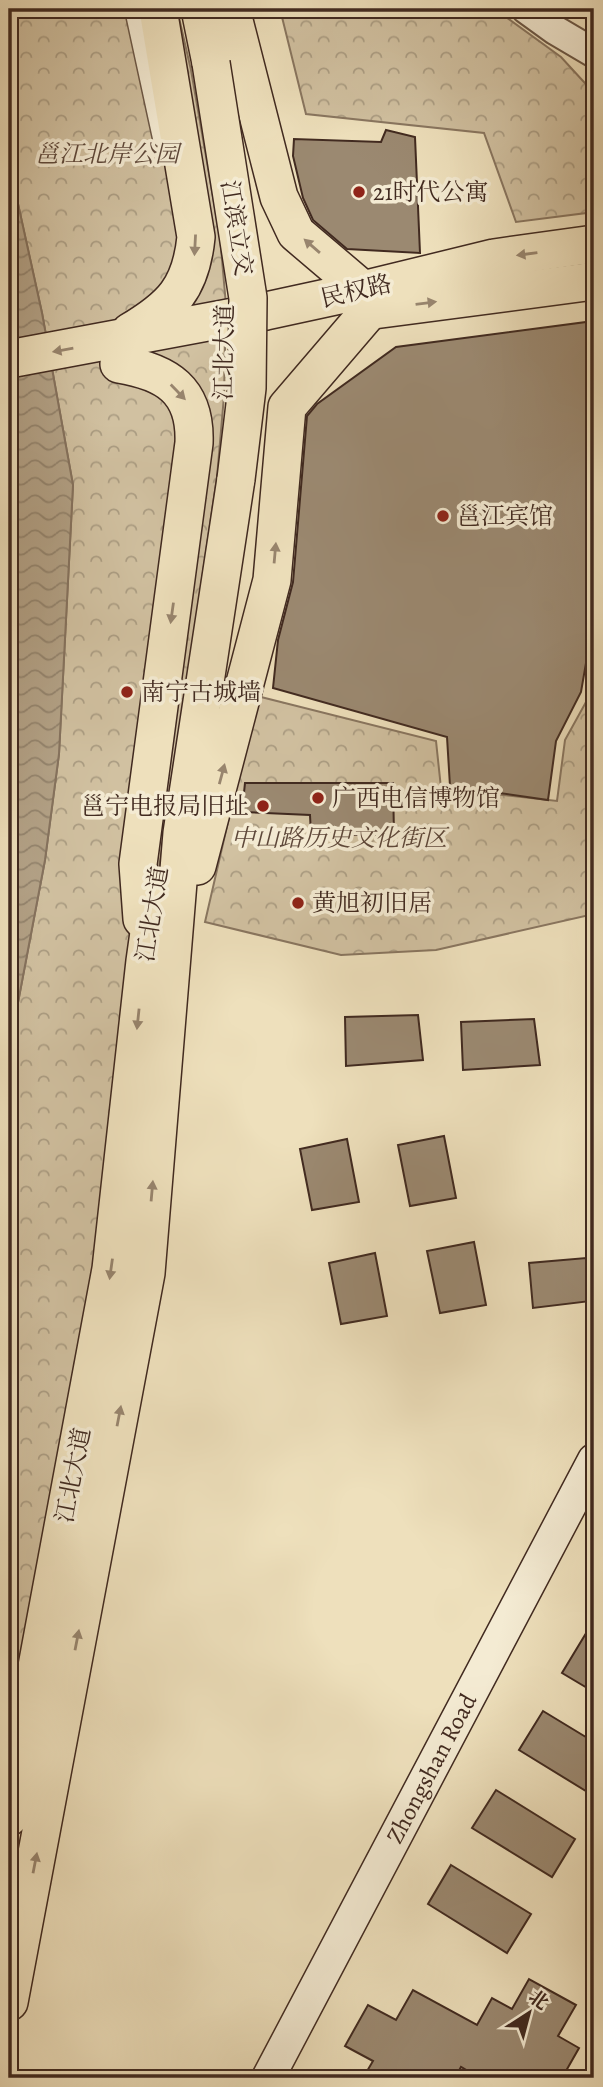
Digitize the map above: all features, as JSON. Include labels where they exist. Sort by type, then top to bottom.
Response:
[{"type":"main road","points":[[9,383],[118,352],[174,300],[193,263],[196,237],[158,9]]},
{"type":"main road","name":"江北大道","points":[[177,9],[201,66]]},
{"type":"main road","name":"江北大道","points":[[9,1817],[111,1269],[158,960],[217,477],[224,396],[226,305],[201,66],[200,9]]},
{"type":"main road","points":[[158,960],[272,580],[286,407],[367,300],[296,233],[279,197],[231,9]]},
{"type":"main road","name":"江滨立交","points":[[201,66],[248,298],[247,388],[236,479]]},
{"type":"main road","name":"民权路","points":[[118,352],[367,300],[494,258],[594,244]]},
{"type":"main road","name":"民权路","points":[[367,300],[594,281]]},
{"type":"main road","points":[[9,359],[118,352],[164,378],[182,393],[191,406],[195,424],[192,456],[138,864],[158,960]]},
{"type":"main road","name":"江北大道","points":[[174,832],[236,479]]},
{"type":"main road","name":"江北大道","points":[[9,2002],[146,1273],[158,960]]},
{"type":"main road","name":"Zhongshan Road","points":[[268,2078],[594,1460]]},
{"type":"street","points":[[134,9],[162,138]]},
{"type":"street","points":[[526,9],[594,53]]},
{"type":"green space","name":"邕江北岸公园","points":[[9,9],[177,9],[191,70],[220,237],[226,305],[224,396],[217,477],[165,830],[9,1817],[9,1050],[45,860],[59,754],[73,485],[42,313],[9,163]]},
{"type":"green space","points":[[280,9],[495,9],[561,57],[594,93],[594,212],[516,222],[484,133],[306,114]]},
{"type":"green space","name":"中山路历史文化街区","points":[[594,662],[594,914],[436,950],[341,955],[205,922],[257,696],[436,741],[441,788],[557,801],[565,740],[591,693]]},
{"type":"water","points":[[9,163],[42,313],[73,485],[59,754],[45,860],[9,1050]]},
{"type":"building","name":"21时代公寓","points":[[386,130],[415,137],[420,253],[347,249],[313,220],[303,198],[293,156],[294,139],[381,142]]},
{"type":"building","name":"邕江宾馆","points":[[594,321],[594,617],[581,692],[556,741],[548,800],[450,786],[447,737],[273,688],[278,640],[293,582],[307,416],[317,404],[396,347]]},
{"type":"building","name":"广西电信博物馆","points":[[245,783],[393,783],[394,835],[311,835],[310,815],[242,812]]},
{"type":"building","points":[[418,1015],[423,1060],[346,1066],[345,1017]]},
{"type":"building","points":[[534,1019],[540,1065],[463,1070],[461,1022]]},
{"type":"building","points":[[444,1136],[456,1198],[410,1206],[398,1145]]},
{"type":"building","points":[[347,1139],[359,1202],[312,1210],[300,1149]]},
{"type":"building","points":[[474,1242],[486,1305],[440,1313],[427,1251]]},
{"type":"building","points":[[375,1253],[387,1316],[341,1324],[329,1263]]},
{"type":"building","points":[[586,1258],[591,1301],[533,1308],[529,1263]]},
{"type":"building","points":[[594,1620],[594,1692],[562,1673]]},
{"type":"building","points":[[543,1711],[594,1742],[594,1796],[519,1750]]},
{"type":"building","points":[[496,1790],[575,1839],[552,1877],[472,1828]]},
{"type":"building","points":[[451,1865],[531,1914],[507,1953],[428,1904]]},
{"type":"building","points":[[529,1979],[576,2005],[558,2036],[579,2048],[562,2078],[480,2078],[461,2067],[455,2078],[363,2078],[373,2061],[345,2046],[368,2005],[396,2020],[413,1990],[477,2025],[492,1998],[512,2009]]},
{"type":"place","name":"21时代公寓","points":[[359,192]]},
{"type":"place","name":"邕江宾馆","points":[[443,516]]},
{"type":"place","name":"南宁古城墙","points":[[127,692]]},
{"type":"place","name":"广西电信博物馆","points":[[318,798]]},
{"type":"place","name":"邕宁电报局旧址","points":[[263,806]]},
{"type":"place","name":"黄旭初旧居","points":[[298,903]]}]
